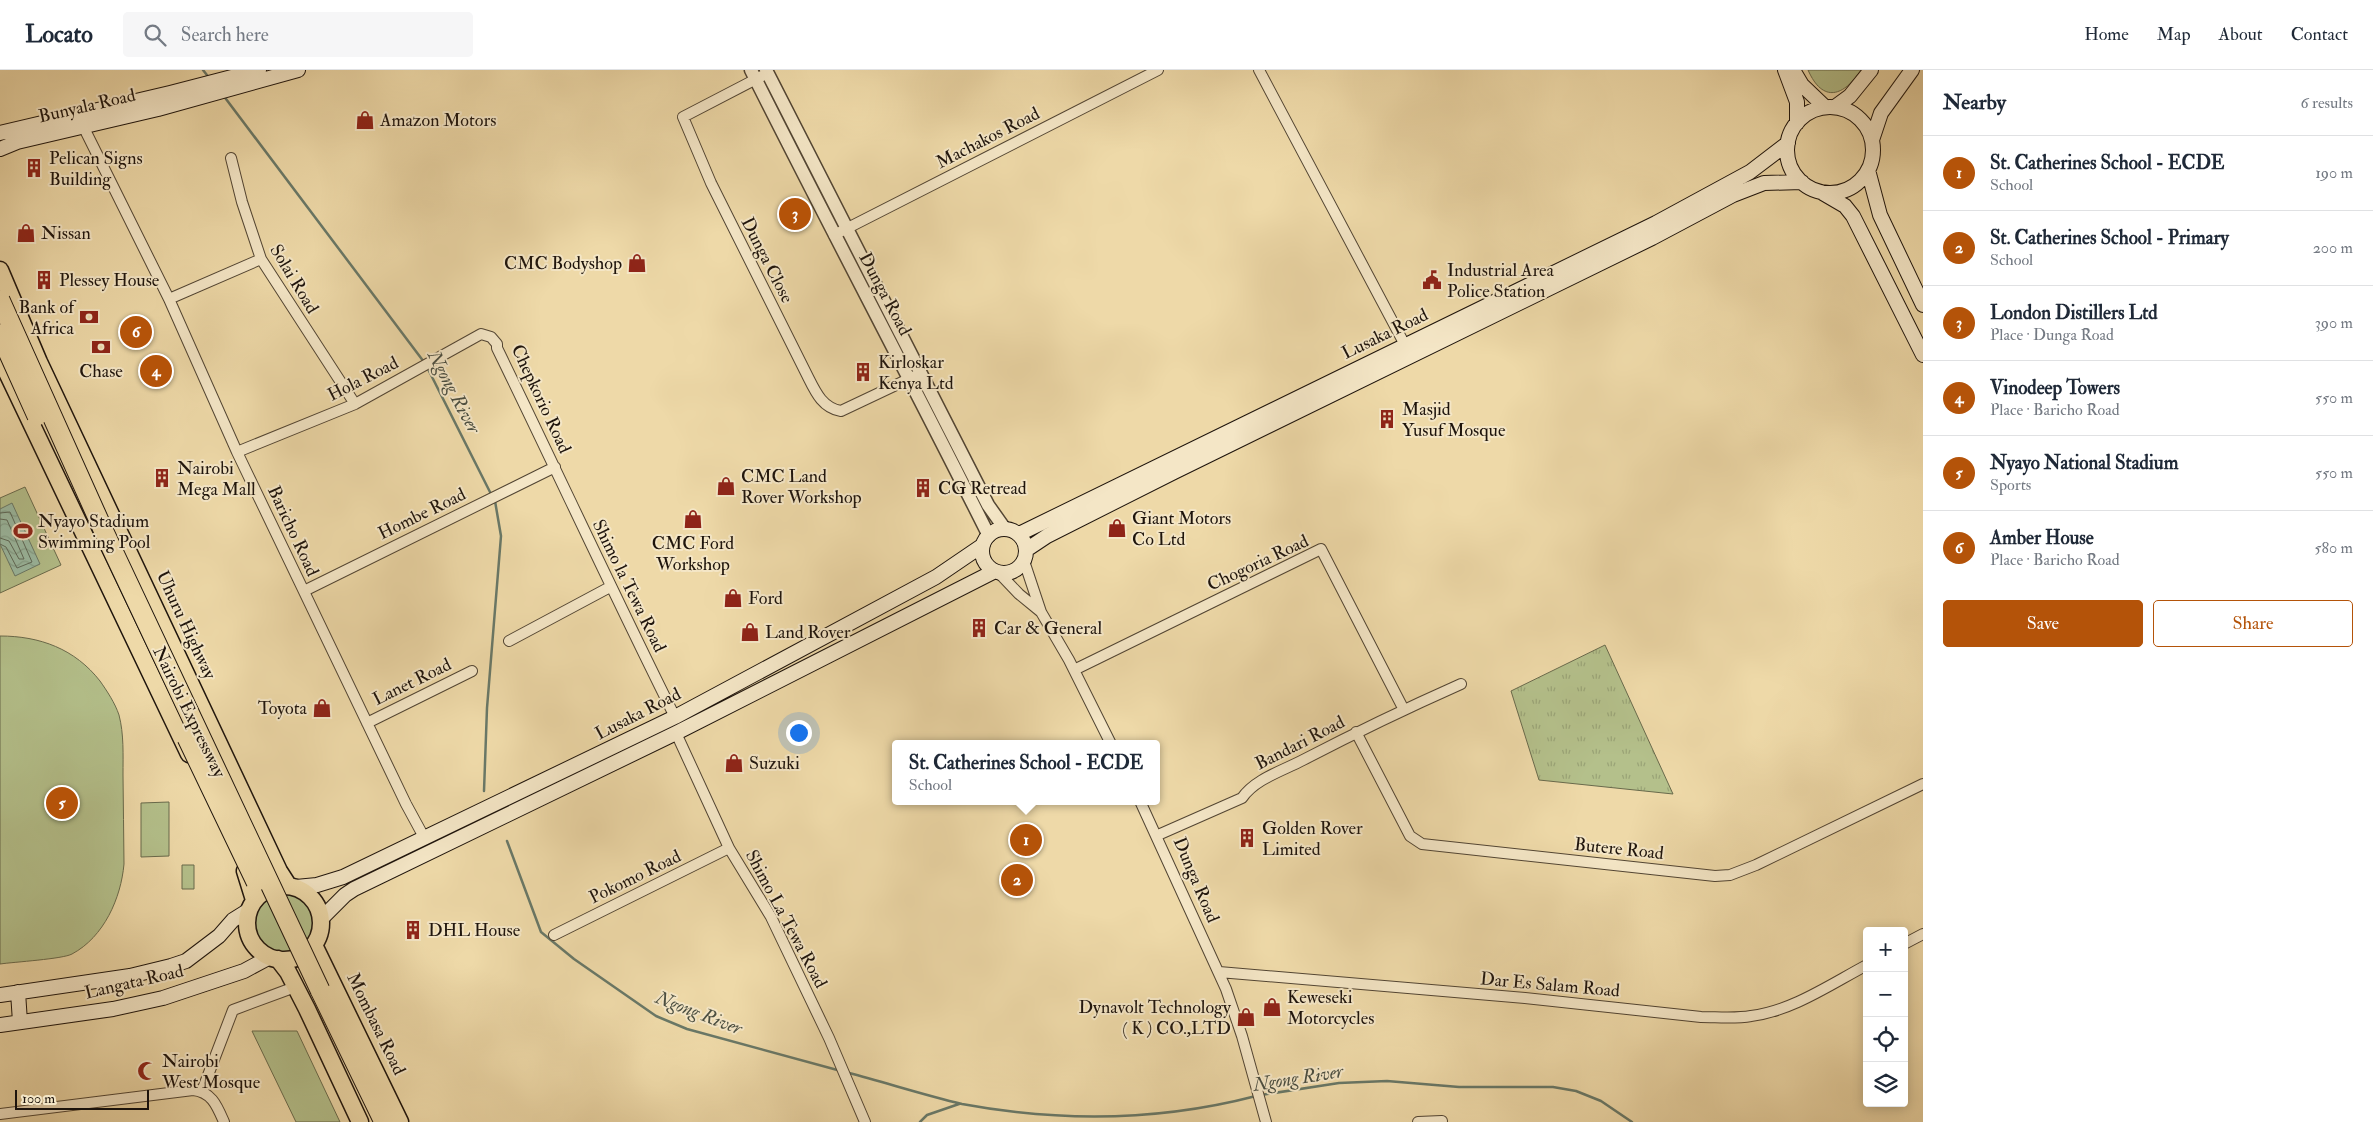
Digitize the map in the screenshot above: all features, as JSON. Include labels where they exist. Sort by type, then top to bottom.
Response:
[{"type":"highway","name":"Uhuru Highway","points":[[0,270],[39,362],[279,871],[292,886]]},
{"type":"highway","name":"Nairobi Expressway","points":[[0,300],[109,542],[340,1034],[384,1122]]},
{"type":"highway","name":"Nairobi Expressway","points":[[0,334],[166,695],[372,1122]]},
{"type":"highway","points":[[0,358],[137,649],[245,871],[252,905],[248,932],[252,943],[260,952],[274,958],[288,972],[360,1122]]},
{"type":"highway","points":[[252,905],[271,887],[292,886],[314,899],[322,918],[320,933],[314,945],[298,957],[274,958]]},
{"type":"highway","name":"Mombasa Road","points":[[314,945],[400,1122]]},
{"type":"main road","name":"Bunyala Road","points":[[0,133],[170,94],[259,70]]},
{"type":"main road","name":"Bunyala Road","points":[[0,149],[17,142],[158,109],[298,70]]},
{"type":"main road","points":[[1785,70],[1797,102],[1797,123],[1788,143],[1790,164],[1802,182],[1845,206],[1853,216],[1923,356]]},
{"type":"main road","points":[[1794,70],[1802,85],[1830,107],[1854,114],[1862,122],[1872,140]]},
{"type":"main road","points":[[1797,123],[1810,113],[1830,107],[1850,96],[1871,70]]},
{"type":"main road","points":[[1820,191],[1842,191],[1857,183],[1868,170],[1873,155],[1872,140],[1881,114],[1912,70]]},
{"type":"main road","name":"Lusaka Road","points":[[1019,534],[1664,219],[1750,172],[1788,143]]},
{"type":"main road","points":[[1868,170],[1880,215],[1923,305]]},
{"type":"main road","name":"Lusaka Road","points":[[1025,556],[1047,536],[1165,476],[1652,238],[1752,186],[1774,182],[1802,182]]},
{"type":"main road","points":[[1005,529],[1019,534],[1023,540],[1025,556],[1014,571],[997,572],[987,566],[983,559],[986,540],[998,530],[1005,529]]},
{"type":"main road","name":"Lusaka Road","points":[[292,886],[317,885],[343,877],[674,717],[936,577],[986,540]]},
{"type":"main road","name":"Lusaka Road","points":[[322,918],[345,895],[354,889],[676,733],[997,572]]},
{"type":"main road","name":"Langata Road","points":[[0,995],[130,976],[186,961],[219,936],[239,915],[252,905]]},
{"type":"main road","name":"Langata Road","points":[[0,1025],[113,1010],[163,998],[244,971],[274,958]]},
{"type":"main road","points":[[18,992],[20,1022]]},
{"type":"street","name":"Machakos Road","points":[[834,235],[1158,70]]},
{"type":"street","points":[[1259,70],[1404,345]]},
{"type":"street","name":"Dunga Road","points":[[767,72],[846,229],[915,376],[986,540]]},
{"type":"street","name":"Dunga Close","points":[[767,72],[753,74],[683,117],[711,183],[807,375],[826,406],[832,410],[841,411],[915,376]]},
{"type":"street","name":"Dunga Road","points":[[753,74],[834,235],[988,505],[1005,529]]},
{"type":"street","name":"Baricho Road","points":[[83,126],[168,298],[304,591],[406,804],[425,839]]},
{"type":"street","name":"Solai Road","points":[[231,158],[242,202],[261,259],[355,404]]},
{"type":"street","points":[[168,298],[261,259]]},
{"type":"street","name":"Hola Road","points":[[238,452],[355,404],[480,334],[491,337],[497,344]]},
{"type":"street","name":"Chepkorio Road","points":[[497,344],[497,348],[555,467]]},
{"type":"street","name":"Shimo la Tewa Road","points":[[555,467],[610,588],[674,717]]},
{"type":"street","name":"Hombe Road","points":[[304,591],[555,467]]},
{"type":"street","name":"Chogoria Road","points":[[1074,670],[1320,549],[1404,710]]},
{"type":"street","points":[[1025,556],[1041,612],[1074,670],[1109,740]]},
{"type":"street","points":[[997,572],[1041,612]]},
{"type":"street","points":[[510,641],[610,588]]},
{"type":"street","name":"Lanet Road","points":[[367,722],[472,670]]},
{"type":"street","name":"Bandari Road","points":[[1158,835],[1242,798],[1249,788],[1356,732],[1461,684]]},
{"type":"street","name":"Butere Road","points":[[1356,732],[1410,836],[1422,844],[1715,876],[1730,875],[1756,865],[1923,784]]},
{"type":"street","name":"Shimo La Tewa Road","points":[[676,733],[729,848],[771,917],[829,1038],[865,1122]]},
{"type":"street","name":"Dunga Road","points":[[1142,805],[1158,835],[1192,918],[1219,972],[1242,1036],[1266,1122]]},
{"type":"street","name":"Pokomo Road","points":[[554,935],[729,848]]},
{"type":"street","points":[[1908,942],[1923,934]]},
{"type":"street","name":"Dar Es Salam Road","points":[[1219,972],[1525,998],[1701,1017],[1727,1018],[1751,1016],[1773,1011],[1803,999],[1863,967]]},
{"type":"street","points":[[202,1091],[233,1010],[295,988]]},
{"type":"street","points":[[0,1114],[184,1090],[202,1091],[214,1099],[224,1122]]},
{"type":"street","points":[[1418,1122],[1442,1121]]},
{"type":"green space","points":[[1808,70],[1861,70],[1848,86],[1834,92],[1827,92],[1820,88]]},
{"type":"green space","name":"Nyayo Stadium Swimming Pool","points":[[25,487],[61,565],[0,593],[0,498]]},
{"type":"green space","points":[[0,636],[43,642],[56,646],[68,653],[90,670],[100,681],[113,702],[121,722],[124,864],[115,903],[102,927],[83,947],[67,956],[0,964]]},
{"type":"green space","points":[[1605,645],[1673,794],[1539,780],[1511,691]]},
{"type":"green space","points":[[169,802],[169,856],[141,857],[141,803]]},
{"type":"green space","points":[[182,865],[194,865],[194,889],[182,889]]},
{"type":"green space","points":[[284,893],[301,898],[309,906],[314,923],[309,940],[301,948],[284,953],[267,948],[259,940],[254,923],[259,906],[267,898]]},
{"type":"green space","points":[[252,1031],[297,1031],[340,1122],[296,1122]]},
{"type":"water","points":[[12,503],[40,564],[15,576],[0,544],[0,509]]},
{"type":"waterway","name":"Ngong River","points":[[203,70],[210,79]]},
{"type":"waterway","name":"Ngong River","points":[[223,95],[424,362]]},
{"type":"waterway","name":"Ngong River","points":[[427,367],[492,496]]},
{"type":"waterway","name":"Ngong River","points":[[484,791],[487,708],[501,536],[495,501]]},
{"type":"waterway","name":"Ngong River","points":[[507,841],[541,932],[574,959],[656,1016],[687,1029],[841,1071]]},
{"type":"waterway","name":"Ngong River","points":[[849,1073],[962,1104],[1035,1114],[1072,1116],[1146,1114],[1220,1104],[1256,1096]]},
{"type":"waterway","name":"Ngong River","points":[[1261,1095],[1339,1083],[1387,1081],[1459,1087],[1553,1087],[1576,1091],[1601,1101],[1632,1122]]},
{"type":"waterway","name":"Ngong River","points":[[920,1122],[927,1115],[959,1104]]},
{"type":"place","name":"Amazon Motors","points":[[365,120]]},
{"type":"place","name":"Pelican Signs Building","points":[[34,168]]},
{"type":"place","name":"London Distillers Ltd","points":[[795,214]]},
{"type":"place","name":"Nissan","points":[[26,233]]},
{"type":"place","name":"CMC Bodyshop","points":[[637,263]]},
{"type":"place","name":"Plessey House","points":[[44,280]]},
{"type":"place","name":"Industrial Area Police Station","points":[[1432,280]]},
{"type":"place","name":"Bank of Africa","points":[[89,317]]},
{"type":"place","name":"Amber House","points":[[136,332]]},
{"type":"place","name":"Chase","points":[[101,347]]},
{"type":"place","name":"Vinodeep Towers","points":[[156,371]]},
{"type":"place","name":"Kirloskar Kenya Ltd","points":[[863,372]]},
{"type":"place","name":"Masjid Yusuf Mosque","points":[[1387,419]]},
{"type":"place","name":"Nairobi Mega Mall","points":[[162,478]]},
{"type":"place","name":"CMC Land Rover Workshop","points":[[726,486]]},
{"type":"place","name":"CG Retread","points":[[923,488]]},
{"type":"place","name":"CMC Ford Workshop","points":[[693,519]]},
{"type":"place","name":"Giant Motors Co Ltd","points":[[1117,528]]},
{"type":"place","name":"Nyayo Stadium Swimming Pool","points":[[23,531]]},
{"type":"place","name":"Ford","points":[[733,598]]},
{"type":"place","name":"Car & General","points":[[979,628]]},
{"type":"place","name":"Land Rover","points":[[750,632]]},
{"type":"place","name":"Toyota","points":[[322,708]]},
{"type":"place","name":"Suzuki","points":[[734,763]]},
{"type":"place","name":"Nyayo National Stadium","points":[[62,803]]},
{"type":"place","name":"Golden Rover Limited","points":[[1247,838]]},
{"type":"place","name":"St. Catherines School - ECDE","points":[[1026,840]]},
{"type":"place","name":"St. Catherines School - Primary","points":[[1017,880]]},
{"type":"place","name":"DHL House","points":[[413,930]]},
{"type":"place","name":"Keweseki Motorcycles","points":[[1272,1007]]},
{"type":"place","name":"Dynavolt Technology ( K ) CO.,LTD","points":[[1246,1017]]},
{"type":"place","name":"Nairobi West Mosque","points":[[147,1071]]}]
